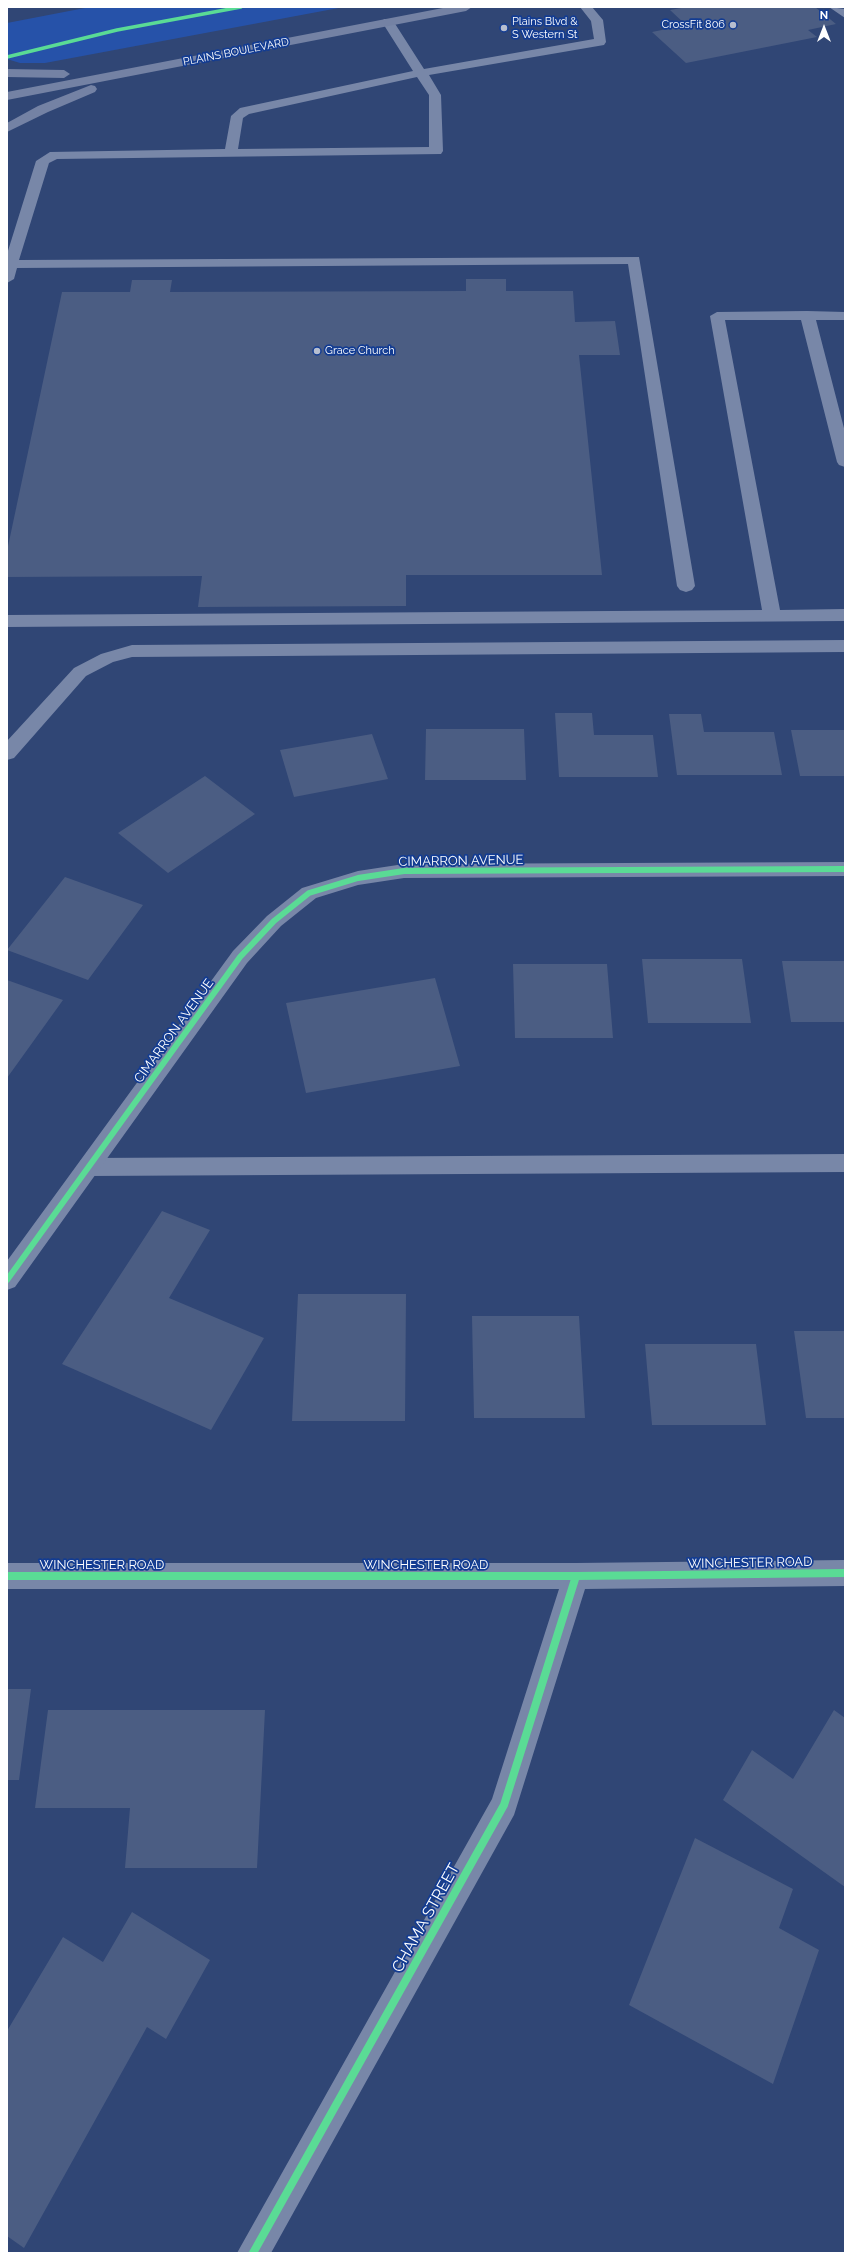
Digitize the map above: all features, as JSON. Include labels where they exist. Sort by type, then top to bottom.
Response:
[{"type":"main road","name":"PLAINS BOULEVARD","points":[[7,96],[466,7]]},
{"type":"main road","points":[[7,73],[40,75],[131,73]]},
{"type":"main road","points":[[7,128],[44,109],[131,73]]},
{"type":"street","points":[[231,153],[237,116],[245,111],[421,73],[600,42],[597,20],[586,7]]},
{"type":"street","points":[[834,7],[845,14]]},
{"type":"street","points":[[7,279],[43,161],[55,155],[436,151],[435,95],[388,22]]},
{"type":"street","points":[[11,264],[634,260],[686,586]]},
{"type":"street","points":[[807,315],[845,462]]},
{"type":"street","points":[[772,615],[717,316],[845,316]]},
{"type":"street","points":[[7,621],[845,614]]},
{"type":"street","points":[[7,753],[80,672],[107,658],[132,651],[845,646]]},
{"type":"street","name":"CIMARRON AVENUE","points":[[7,1280],[240,957],[274,921],[309,893],[358,878],[404,871],[845,869]]},
{"type":"street","points":[[89,1167],[845,1163]]},
{"type":"street","name":"WINCHESTER ROAD","points":[[7,1576],[576,1576],[845,1573]]},
{"type":"street","name":"CHAMA STREET","points":[[254,2253],[504,1805],[576,1576]]},
{"type":"shaded area","points":[[90,7],[344,7],[45,63],[20,63],[7,59],[7,23]]},
{"type":"building","points":[[687,7],[815,7],[836,24],[808,30],[817,37],[686,63],[652,32],[686,25],[670,10]]},
{"type":"building","points":[[466,279],[506,279],[506,291],[573,291],[575,322],[615,321],[620,355],[579,355],[602,575],[406,575],[406,606],[198,607],[202,576],[7,577],[7,551],[62,292],[130,292],[132,280],[172,280],[170,292],[466,291]]},
{"type":"building","points":[[555,713],[592,713],[594,735],[653,735],[658,777],[559,777]]},
{"type":"building","points":[[669,714],[701,714],[704,732],[774,732],[782,775],[677,775]]},
{"type":"building","points":[[426,729],[524,729],[526,780],[425,780]]},
{"type":"building","points":[[791,730],[845,730],[845,776],[800,776]]},
{"type":"building","points":[[372,734],[388,779],[294,797],[280,750]]},
{"type":"building","points":[[205,776],[255,814],[168,873],[118,833]]},
{"type":"building","points":[[65,877],[143,905],[88,980],[7,950]]},
{"type":"building","points":[[642,959],[742,959],[751,1023],[648,1023]]},
{"type":"building","points":[[782,961],[845,961],[845,1022],[791,1022]]},
{"type":"building","points":[[513,964],[607,964],[613,1038],[515,1038]]},
{"type":"building","points":[[435,978],[460,1066],[306,1093],[286,1003]]},
{"type":"building","points":[[7,980],[63,1000],[7,1078]]},
{"type":"building","points":[[162,1211],[210,1230],[169,1298],[264,1338],[211,1430],[62,1364]]},
{"type":"building","points":[[298,1294],[406,1294],[405,1421],[292,1421]]},
{"type":"building","points":[[472,1316],[579,1316],[585,1418],[474,1418]]},
{"type":"building","points":[[794,1331],[845,1331],[845,1418],[806,1418]]},
{"type":"building","points":[[645,1344],[756,1344],[766,1425],[652,1425]]},
{"type":"building","points":[[7,1689],[31,1689],[19,1780],[7,1780]]},
{"type":"building","points":[[48,1710],[265,1710],[257,1868],[125,1868],[130,1808],[35,1808]]},
{"type":"building","points":[[834,1710],[845,1718],[845,1887],[723,1800],[752,1750],[793,1779]]},
{"type":"building","points":[[695,1838],[793,1889],[779,1928],[819,1950],[773,2084],[629,2005]]},
{"type":"building","points":[[132,1912],[210,1960],[166,2039],[147,2027],[24,2248],[7,2236],[7,2031],[63,1937],[103,1962]]},
{"type":"cycle path","points":[[7,57],[117,30],[241,7]]},
{"type":"cycle path","points":[[7,1280],[240,957],[274,921],[309,893],[358,878],[404,871],[845,869]]},
{"type":"cycle path","points":[[7,1576],[576,1576],[845,1573]]},
{"type":"cycle path","points":[[253,2253],[504,1805],[576,1576]]},
{"type":"place","name":"CrossFit 806","points":[[733,25]]},
{"type":"place","name":"Plains Blvd & S Western St","points":[[504,28]]},
{"type":"place","name":"Grace Church","points":[[317,351]]}]
